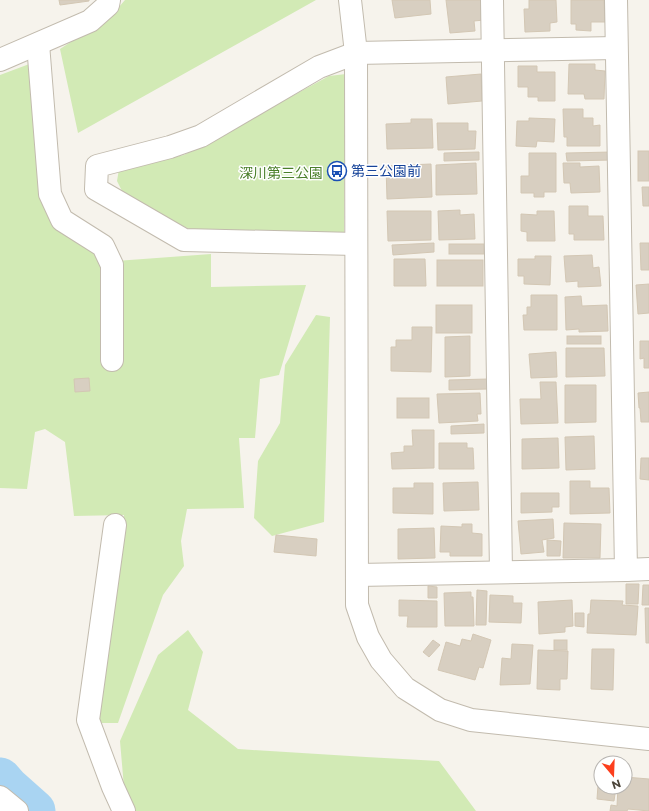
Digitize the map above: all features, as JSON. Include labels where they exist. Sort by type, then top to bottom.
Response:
[{"type":"street","points":[[0,60],[90,21],[108,5],[109,0]]},
{"type":"street","points":[[350,0],[356,53],[357,604],[368,637],[381,660],[405,688],[440,710],[471,720],[649,739]]},
{"type":"street","points":[[492,0],[501,572]]},
{"type":"street","points":[[616,0],[626,570]]},
{"type":"street","points":[[38,44],[50,194],[62,220],[103,246],[112,265],[112,360]]},
{"type":"street","points":[[356,244],[184,240],[96,189],[97,166],[170,147],[201,136],[319,67],[356,53],[616,48]]},
{"type":"street","points":[[115,525],[88,720],[113,787],[124,811]]},
{"type":"street","points":[[357,575],[649,569]]},
{"type":"street","points":[[0,797],[16,811]]},
{"type":"green space","points":[[125,0],[316,0],[78,133],[60,49],[112,15]]},
{"type":"green space","points":[[48,57],[53,187],[70,215],[116,261],[211,254],[211,287],[306,285],[279,375],[260,379],[255,438],[239,438],[244,508],[187,509],[181,541],[184,566],[163,595],[118,723],[93,723],[124,515],[74,516],[65,442],[45,429],[35,432],[27,489],[0,488],[0,75]]},
{"type":"green space","name":"深川第三公園","points":[[346,74],[344,232],[275,235],[193,231],[125,197],[117,181],[119,169],[184,155],[329,76]]},
{"type":"green space","points":[[316,315],[330,317],[324,522],[272,536],[254,518],[258,461],[280,423],[285,365]]},
{"type":"green space","points":[[188,630],[203,652],[188,710],[238,749],[439,761],[476,811],[129,811],[125,799],[120,741],[158,655]]},
{"type":"building","points":[[59,0],[89,0],[89,1],[60,5]]},
{"type":"building","points":[[392,0],[430,0],[431,14],[395,18]]},
{"type":"building","points":[[446,0],[482,0],[484,20],[474,21],[475,31],[450,33]]},
{"type":"building","points":[[529,0],[556,0],[557,22],[550,23],[550,31],[525,32],[524,9],[529,9]]},
{"type":"building","points":[[571,0],[604,0],[605,22],[591,22],[591,31],[576,30],[576,24],[571,24]]},
{"type":"building","points":[[569,64],[595,64],[595,70],[605,71],[604,99],[585,99],[584,94],[568,94]]},
{"type":"building","points":[[518,66],[537,66],[537,72],[555,72],[555,101],[538,101],[538,97],[528,97],[528,87],[518,87]]},
{"type":"building","points":[[481,74],[482,101],[448,104],[446,77]]},
{"type":"building","points":[[563,109],[583,109],[583,118],[593,118],[593,126],[600,125],[600,146],[567,146],[567,137],[564,137]]},
{"type":"building","points":[[529,118],[555,119],[554,142],[537,141],[536,147],[516,146],[517,121],[529,121]]},
{"type":"building","points":[[411,119],[432,119],[433,148],[387,149],[386,124],[411,123]]},
{"type":"building","points":[[437,123],[468,123],[468,131],[476,131],[475,149],[438,150]]},
{"type":"building","points":[[638,151],[649,151],[649,181],[638,181]]},
{"type":"building","points":[[479,152],[479,160],[444,161],[444,153]]},
{"type":"building","points":[[612,152],[612,160],[567,161],[566,153]]},
{"type":"building","points":[[529,153],[556,153],[556,192],[544,192],[544,197],[534,197],[534,193],[521,193],[521,176],[529,176]]},
{"type":"building","points":[[476,163],[477,194],[436,195],[436,165]]},
{"type":"building","points":[[563,163],[580,163],[580,167],[599,166],[600,192],[571,193],[570,183],[564,183]]},
{"type":"building","points":[[431,164],[432,197],[387,199],[386,166]]},
{"type":"building","points":[[642,187],[649,187],[649,206],[643,206]]},
{"type":"building","points":[[569,206],[588,206],[588,216],[603,216],[604,240],[574,240],[574,234],[569,234]]},
{"type":"building","points":[[460,210],[460,215],[474,214],[475,239],[439,240],[438,211]]},
{"type":"building","points":[[387,211],[431,211],[431,240],[388,241]]},
{"type":"building","points":[[537,211],[554,211],[555,241],[527,241],[527,232],[521,231],[521,214],[537,215]]},
{"type":"building","points":[[434,243],[434,252],[393,255],[392,245]]},
{"type":"building","points":[[640,243],[649,243],[649,270],[641,270]]},
{"type":"building","points":[[449,244],[484,244],[484,254],[449,254]]},
{"type":"building","points":[[592,255],[593,268],[599,267],[601,286],[578,287],[578,281],[566,282],[564,256]]},
{"type":"building","points":[[535,256],[551,256],[550,285],[524,284],[524,276],[518,276],[518,259],[535,259]]},
{"type":"building","points":[[394,259],[425,259],[426,286],[394,286]]},
{"type":"building","points":[[437,260],[483,260],[483,286],[437,286]]},
{"type":"building","points":[[649,284],[649,313],[638,314],[636,285]]},
{"type":"building","points":[[531,295],[557,295],[557,330],[524,330],[523,315],[527,315],[527,307],[531,307]]},
{"type":"building","points":[[581,296],[582,306],[607,305],[608,331],[579,332],[579,329],[566,330],[565,297]]},
{"type":"building","points":[[436,305],[472,305],[472,333],[436,333]]},
{"type":"building","points":[[412,327],[432,327],[431,372],[391,371],[391,347],[396,347],[396,340],[412,340]]},
{"type":"building","points":[[470,336],[470,376],[445,377],[445,337]]},
{"type":"building","points":[[567,336],[601,336],[601,344],[567,344]]},
{"type":"building","points":[[640,341],[649,341],[649,368],[644,368],[644,358],[640,359]]},
{"type":"building","points":[[566,348],[604,348],[605,376],[566,377]]},
{"type":"building","points":[[556,352],[557,377],[531,378],[529,354]]},
{"type":"building","points":[[89,378],[90,391],[75,392],[74,379]]},
{"type":"building","points":[[488,379],[488,389],[449,390],[449,380]]},
{"type":"building","points":[[540,382],[556,382],[558,423],[521,424],[520,399],[541,399]]},
{"type":"building","points":[[565,385],[596,385],[596,422],[565,423]]},
{"type":"building","points":[[649,392],[649,422],[641,422],[638,393]]},
{"type":"building","points":[[480,393],[481,414],[477,414],[478,421],[439,423],[437,394]]},
{"type":"building","points":[[397,398],[429,398],[429,418],[397,418]]},
{"type":"building","points":[[484,424],[484,433],[451,434],[451,426]]},
{"type":"building","points":[[412,430],[434,430],[434,468],[392,469],[391,453],[404,452],[404,446],[413,446]]},
{"type":"building","points":[[594,436],[595,469],[566,470],[565,437]]},
{"type":"building","points":[[558,438],[559,468],[522,469],[522,439]]},
{"type":"building","points":[[439,443],[467,443],[467,448],[473,448],[474,469],[439,469]]},
{"type":"building","points":[[641,458],[649,458],[649,480],[640,479]]},
{"type":"building","points":[[570,481],[590,481],[590,488],[609,488],[610,513],[570,514]]},
{"type":"building","points":[[478,482],[479,510],[444,511],[443,483]]},
{"type":"building","points":[[414,483],[433,483],[433,514],[393,513],[393,488],[414,488]]},
{"type":"building","points":[[521,493],[559,493],[559,507],[552,507],[552,512],[521,513]]},
{"type":"building","points":[[553,519],[554,538],[542,540],[544,552],[521,554],[518,521]]},
{"type":"building","points":[[564,523],[601,524],[600,558],[563,558]]},
{"type":"building","points":[[462,524],[472,524],[472,533],[482,534],[482,556],[450,556],[450,552],[440,552],[441,526],[462,527]]},
{"type":"building","points":[[434,528],[435,558],[398,559],[398,529]]},
{"type":"building","points":[[276,535],[317,539],[316,556],[274,552]]},
{"type":"building","points":[[547,540],[561,541],[560,556],[547,556]]},
{"type":"building","points":[[626,584],[639,584],[638,604],[626,604]]},
{"type":"building","points":[[643,585],[649,585],[649,605],[642,605]]},
{"type":"building","points":[[428,586],[437,587],[437,598],[428,598]]},
{"type":"building","points":[[477,590],[487,591],[486,625],[476,625]]},
{"type":"building","points":[[471,592],[471,597],[473,597],[474,626],[445,626],[444,593]]},
{"type":"building","points":[[490,595],[513,596],[513,603],[522,603],[521,623],[489,622]]},
{"type":"building","points":[[399,600],[437,601],[437,627],[407,627],[408,616],[399,616]]},
{"type":"building","points":[[572,600],[573,626],[565,627],[565,632],[539,634],[538,602]]},
{"type":"building","points":[[591,600],[623,601],[622,605],[638,606],[636,635],[587,633],[588,614],[590,614]]},
{"type":"building","points":[[645,608],[649,608],[649,643],[646,643]]},
{"type":"building","points":[[575,613],[584,613],[584,627],[575,626]]},
{"type":"building","points":[[473,634],[491,640],[483,668],[479,667],[475,680],[438,670],[446,642],[460,646],[462,639],[471,641]]},
{"type":"building","points":[[433,640],[440,645],[429,657],[423,652]]},
{"type":"building","points":[[554,640],[567,640],[567,650],[554,650]]},
{"type":"building","points":[[512,644],[533,645],[530,684],[500,685],[502,658],[511,659]]},
{"type":"building","points":[[592,649],[614,649],[613,690],[591,689]]},
{"type":"building","points":[[538,650],[568,651],[567,679],[560,679],[560,690],[537,689]]},
{"type":"building","points":[[633,778],[649,779],[649,811],[628,809],[627,811],[610,811],[611,805],[617,806],[618,795],[633,795]]},
{"type":"building","points":[[597,795],[615,795],[614,801],[597,799]]},
{"type":"waterway","points":[[0,779],[34,811]]},
{"type":"place","name":"第三公園前","points":[[337,171]]}]
